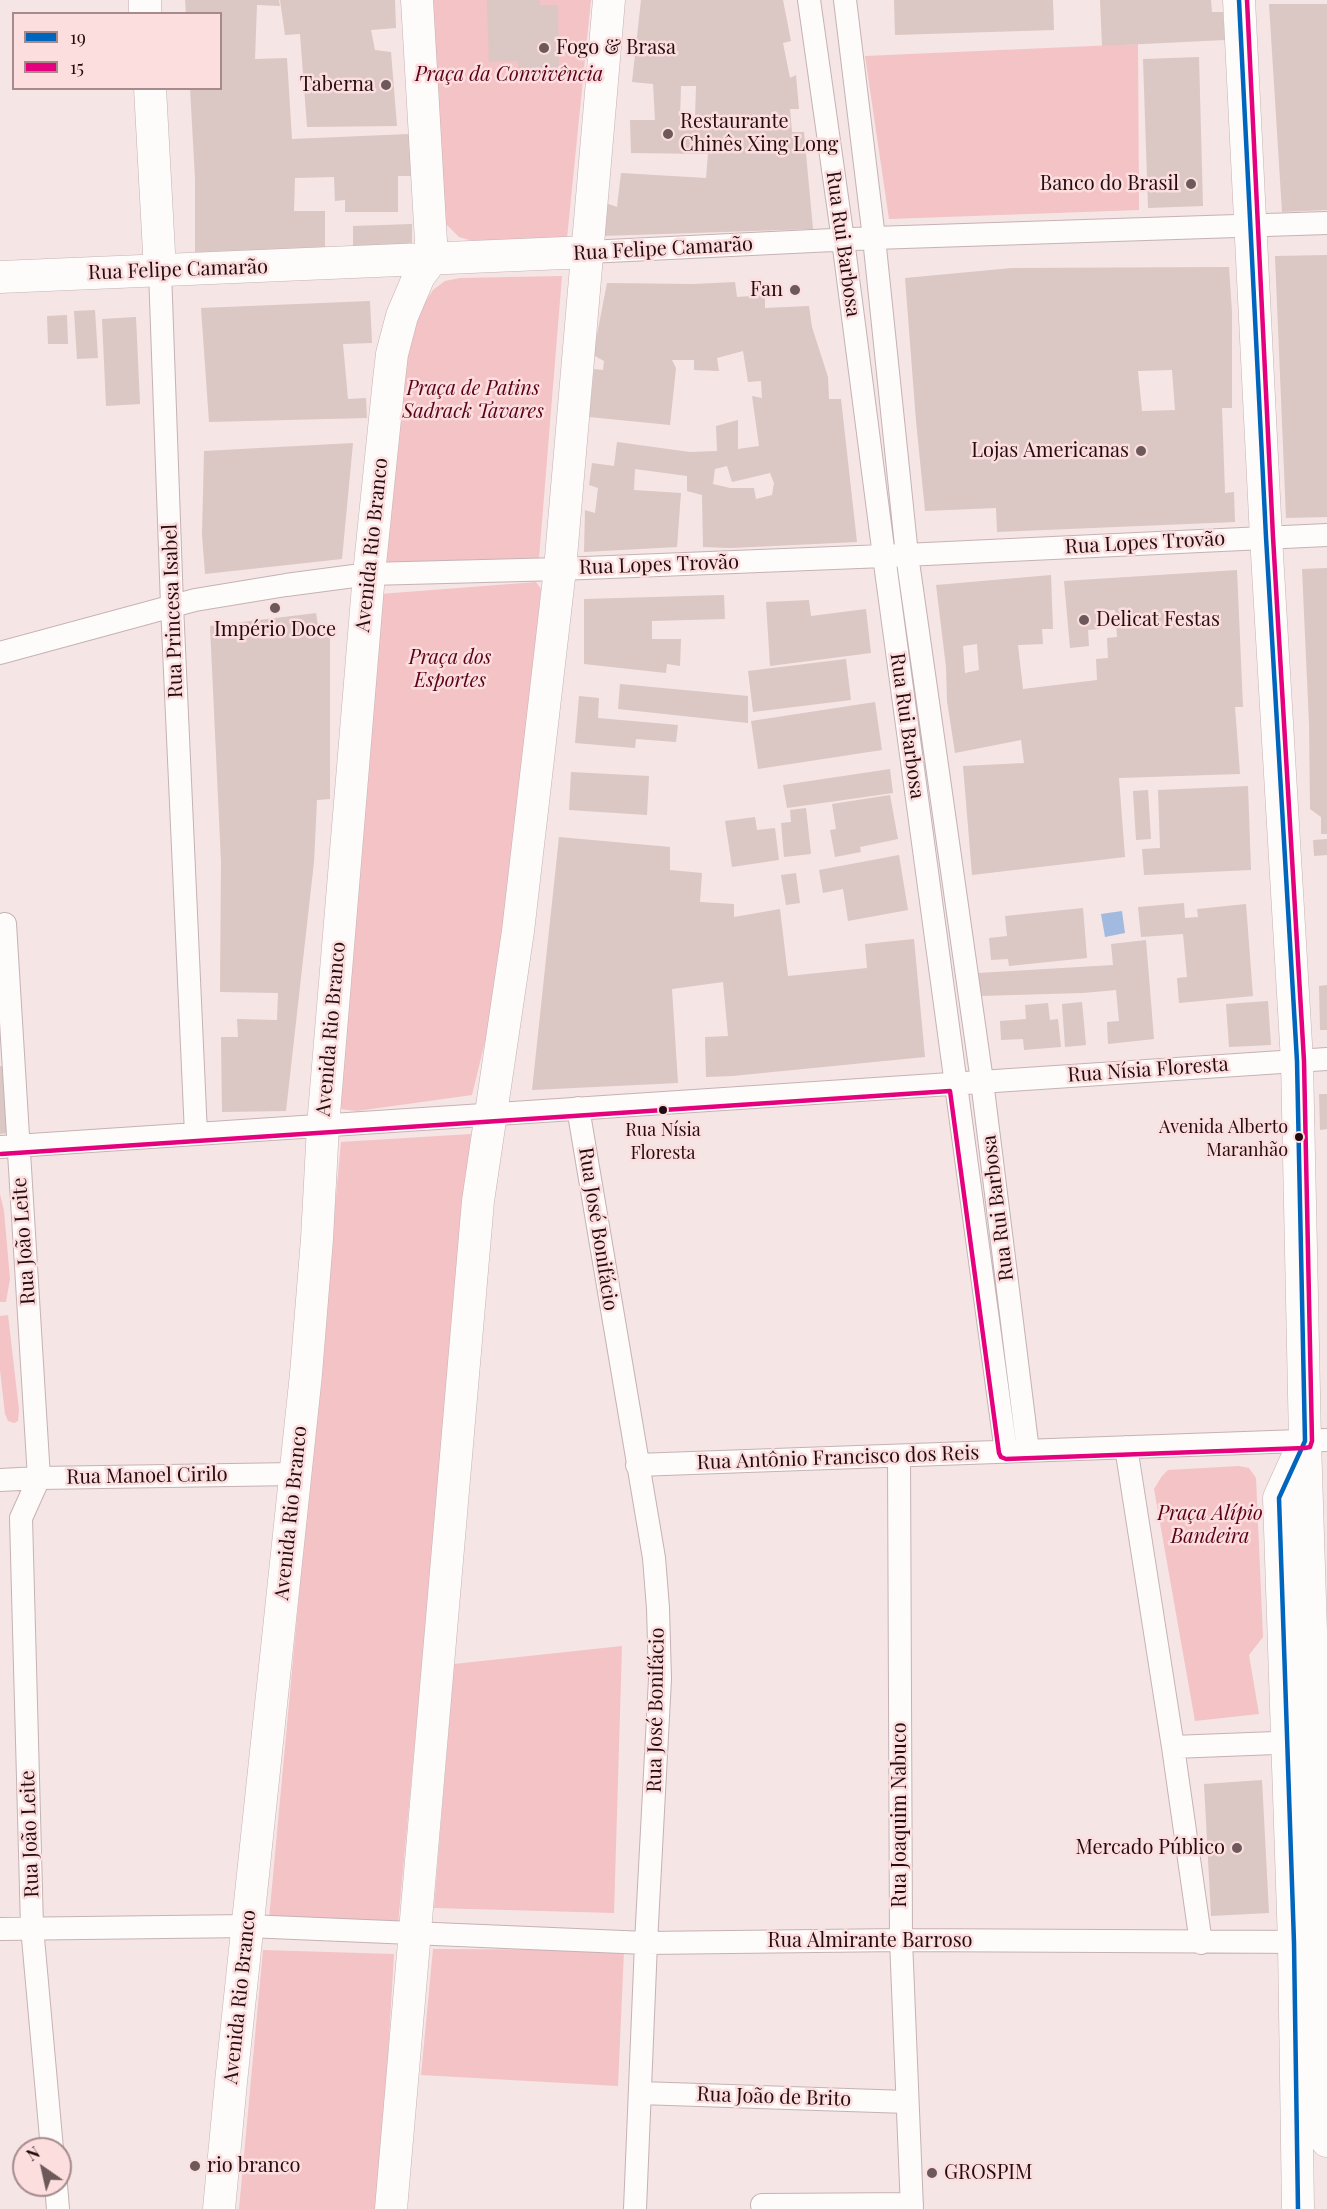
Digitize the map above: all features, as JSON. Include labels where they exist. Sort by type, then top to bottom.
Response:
[{"type":"main road","points":[[417,0],[432,259]]},
{"type":"main road","points":[[391,2209],[478,1201],[518,931],[560,569],[609,0]]},
{"type":"main road","points":[[1239,0],[1266,537],[1312,1060],[1316,1441],[1279,1498],[1301,1742],[1327,2141]]},
{"type":"main road","name":"Rua Princesa Isabel","points":[[150,90],[160,271]]},
{"type":"main road","name":"Rua Felipe Camarão","points":[[0,278],[588,252]]},
{"type":"main road","name":"Avenida Rio Branco","points":[[219,2209],[316,1262],[323,1126],[369,574],[392,354],[418,276],[432,259]]},
{"type":"main road","points":[[1298,2209],[1314,1942]]},
{"type":"street","name":"Rua Rui Barbosa","points":[[809,0],[984,1288],[1017,1451]]},
{"type":"street","name":"Rua Rui Barbosa","points":[[845,0],[874,238],[907,555],[982,1082],[1007,1286],[1017,1451]]},
{"type":"street","name":"Rua Felipe Camarão","points":[[588,252],[874,238],[1327,223]]},
{"type":"street","name":"Rua Princesa Isabel","points":[[160,271],[172,605],[196,1134]]},
{"type":"street","name":"Rua Lopes Trovão","points":[[0,653],[172,605],[286,585],[369,574],[884,556],[1327,535]]},
{"type":"street","points":[[914,777],[938,776]]},
{"type":"street","name":"Rua João Leite","points":[[5,924],[9,1147],[39,1478],[21,1518],[32,1927],[51,2137]]},
{"type":"street","points":[[936,932],[960,930]]},
{"type":"street","name":"Rua Nísia Floresta","points":[[9,1147],[1312,1060]]},
{"type":"street","name":"Rua José Bonifácio","points":[[578,1108],[654,1558],[660,1679],[635,2209]]},
{"type":"street","points":[[984,1288],[1007,1286]]},
{"type":"street","name":"Rua Antônio Francisco dos Reis","points":[[637,1466],[1316,1441]]},
{"type":"street","points":[[1126,1448],[1201,1943]]},
{"type":"street","name":"Rua Joaquim Nabuco","points":[[899,1456],[901,1940],[912,2206]]},
{"type":"street","name":"Rua Manoel Cirilo","points":[[0,1480],[295,1474]]},
{"type":"street","points":[[0,1487],[21,1518]]},
{"type":"street","points":[[1173,1747],[1301,1742]]},
{"type":"street","name":"Rua Almirante Barroso","points":[[0,1929],[248,1926],[646,1943],[901,1940],[1314,1942]]},
{"type":"street","name":"Rua João de Brito","points":[[640,2093],[907,2102]]},
{"type":"street","points":[[762,2205],[912,2206]]},
{"type":"green space","name":"Praça da Convivência","points":[[432,0],[591,0],[567,238],[476,242],[459,237],[444,222]]},
{"type":"green space","points":[[1138,44],[1139,210],[889,219],[865,56]]},
{"type":"green space","name":"Praça de Patins Sadrack Tavares","points":[[562,276],[539,558],[381,562],[396,367],[417,314],[433,290],[445,281],[460,278]]},
{"type":"green space","name":"Praça dos Esportes","points":[[536,582],[541,589],[502,972],[472,1095],[357,1111],[340,1109],[380,594]]},
{"type":"green space","points":[[471,1134],[398,1924],[269,1919],[341,1142]]},
{"type":"green space","points":[[0,1194],[4,1211],[10,1279],[6,1302],[0,1302]]},
{"type":"green space","points":[[8,1315],[19,1410],[18,1421],[14,1423],[8,1421],[5,1414],[0,1370],[0,1316]]},
{"type":"green space","name":"Praça Alípio Bandeira","points":[[1239,1466],[1249,1468],[1256,1478],[1263,1637],[1249,1655],[1259,1714],[1195,1721],[1154,1489],[1168,1470]]},
{"type":"green space","points":[[622,1646],[614,1913],[434,1908],[454,1664]]},
{"type":"green space","points":[[433,1949],[624,1950],[618,2086],[421,2075]]},
{"type":"green space","points":[[263,1950],[394,1954],[379,2209],[239,2209]]},
{"type":"water","points":[[1122,911],[1125,933],[1105,937],[1101,914]]},
{"type":"building","points":[[185,0],[279,0],[280,6],[257,5],[255,59],[287,58],[292,139],[409,134],[412,176],[398,176],[398,212],[345,212],[345,200],[335,201],[334,177],[295,178],[294,211],[325,211],[325,251],[195,252],[195,179],[190,90],[222,90],[222,12],[186,12]]},
{"type":"building","points":[[280,0],[395,0],[396,28],[371,30],[375,50],[391,52],[397,126],[307,127],[300,34],[285,35]]},
{"type":"building","points":[[487,0],[540,0],[540,5],[558,5],[559,71],[519,72],[518,61],[489,62]]},
{"type":"building","points":[[641,0],[783,0],[791,41],[783,43],[790,78],[796,75],[799,109],[790,109],[792,132],[804,132],[813,229],[602,236],[606,203],[617,207],[621,173],[706,178],[708,154],[631,153],[630,120],[655,120],[653,84],[632,82]],"holes":[[[681,86],[696,86],[695,119],[680,119]]]},
{"type":"building","points":[[894,0],[1053,0],[1054,30],[895,35]]},
{"type":"building","points":[[1100,0],[1211,0],[1212,12],[1223,12],[1225,40],[1102,46]]},
{"type":"building","points":[[1269,4],[1327,4],[1327,210],[1282,212]]},
{"type":"building","points":[[1199,57],[1203,206],[1148,208],[1143,59]]},
{"type":"building","points":[[412,224],[412,248],[353,250],[353,226]]},
{"type":"building","points":[[1327,255],[1327,517],[1286,518],[1275,256]]},
{"type":"building","points":[[1229,267],[1232,312],[1232,408],[1222,408],[1225,493],[1234,492],[1235,522],[997,532],[996,508],[925,511],[905,278],[1012,268]],"holes":[[[1172,370],[1175,410],[1142,411],[1138,371]]]},
{"type":"building","points":[[735,282],[737,297],[765,295],[765,308],[809,306],[812,327],[828,377],[829,399],[841,399],[857,542],[730,548],[703,547],[702,495],[687,491],[687,476],[635,469],[634,490],[681,493],[677,547],[584,552],[585,510],[595,513],[598,488],[589,485],[592,463],[614,466],[617,442],[690,452],[717,451],[716,426],[738,420],[738,449],[759,446],[752,396],[762,398],[761,381],[748,382],[743,351],[717,358],[719,371],[694,370],[694,360],[672,360],[676,368],[670,425],[589,417],[594,369],[603,370],[604,361],[593,355],[607,283]],"holes":[[[727,466],[732,482],[770,473],[774,483],[772,495],[756,499],[754,488],[730,488],[713,484],[715,469]]]},
{"type":"building","points":[[370,301],[372,343],[343,344],[348,399],[366,398],[367,418],[209,422],[201,308]]},
{"type":"building","points":[[95,310],[98,358],[77,359],[74,311]]},
{"type":"building","points":[[67,315],[68,344],[48,344],[47,316]]},
{"type":"building","points":[[136,317],[140,404],[106,406],[102,319]]},
{"type":"building","points":[[353,443],[342,559],[205,574],[202,535],[204,451]]},
{"type":"building","points":[[1327,568],[1327,834],[1321,834],[1321,817],[1310,809],[1309,724],[1302,569]]},
{"type":"building","points":[[1237,570],[1243,707],[1235,707],[1240,774],[1119,778],[1125,857],[972,875],[963,766],[1024,763],[1021,740],[955,753],[947,701],[946,667],[936,585],[1051,575],[1053,629],[1042,629],[1043,644],[1018,645],[1023,689],[1097,680],[1096,659],[1108,658],[1107,638],[1117,637],[1115,610],[1099,611],[1100,629],[1088,630],[1089,646],[1070,648],[1064,581]],"holes":[[[977,644],[979,670],[965,673],[963,646]]]},
{"type":"building","points":[[724,595],[725,619],[652,621],[652,639],[681,639],[680,666],[667,664],[666,673],[584,664],[584,599]]},
{"type":"building","points":[[809,600],[811,616],[866,609],[871,653],[770,666],[766,602]]},
{"type":"building","points":[[316,613],[320,638],[330,636],[330,799],[317,800],[314,862],[286,1111],[222,1112],[221,1037],[238,1037],[237,1019],[277,1020],[278,993],[220,992],[221,862],[210,626]]},
{"type":"building","points":[[846,659],[851,700],[753,712],[748,671]]},
{"type":"building","points":[[620,684],[748,696],[748,723],[618,709]]},
{"type":"building","points":[[579,696],[599,698],[598,718],[678,725],[676,742],[636,739],[635,748],[575,743]]},
{"type":"building","points":[[875,702],[882,750],[758,769],[751,721]]},
{"type":"building","points":[[890,769],[893,793],[787,808],[783,785]]},
{"type":"building","points":[[571,772],[649,776],[647,815],[569,810]]},
{"type":"building","points":[[1248,786],[1251,870],[1144,875],[1142,849],[1160,848],[1158,790]]},
{"type":"building","points":[[1148,790],[1151,839],[1136,840],[1133,791]]},
{"type":"building","points":[[890,795],[898,839],[860,847],[861,852],[835,857],[830,830],[836,829],[832,804]]},
{"type":"building","points":[[806,808],[811,854],[784,857],[781,823],[791,822],[790,810]]},
{"type":"building","points":[[755,817],[757,830],[775,828],[779,860],[732,867],[725,821]]},
{"type":"building","points":[[559,837],[670,847],[670,870],[702,873],[700,902],[734,904],[734,917],[780,909],[788,976],[867,968],[865,944],[914,939],[925,1057],[706,1077],[705,1037],[728,1036],[723,982],[672,989],[678,1083],[532,1090]]},
{"type":"building","points":[[1327,839],[1327,855],[1314,856],[1313,840]]},
{"type":"building","points":[[899,855],[908,910],[848,921],[843,889],[823,893],[819,870]]},
{"type":"building","points":[[796,873],[800,903],[786,905],[781,875]]},
{"type":"building","points":[[1184,903],[1185,918],[1198,917],[1197,909],[1246,904],[1253,996],[1179,1003],[1177,978],[1187,977],[1183,934],[1141,937],[1138,907]]},
{"type":"building","points":[[1083,908],[1087,958],[1009,966],[1008,959],[991,960],[989,938],[1007,936],[1005,916]]},
{"type":"building","points":[[1146,940],[1154,1039],[1108,1044],[1107,1022],[1119,1021],[1116,990],[979,996],[978,973],[1113,965],[1111,944]]},
{"type":"building","points":[[1327,985],[1327,1030],[1320,1030],[1319,986]]},
{"type":"building","points":[[1268,1001],[1271,1045],[1229,1047],[1226,1004]]},
{"type":"building","points":[[1082,1002],[1086,1045],[1065,1047],[1062,1004]]},
{"type":"building","points":[[1048,1003],[1050,1020],[1058,1019],[1061,1047],[1024,1050],[1023,1039],[1001,1040],[1000,1021],[1026,1019],[1025,1005]]},
{"type":"building","points":[[0,1066],[2,1066],[7,1133],[0,1134]]},
{"type":"building","points":[[1319,1094],[1327,1094],[1327,1129],[1320,1130]]},
{"type":"building","name":"Mercado Público","points":[[1262,1780],[1269,1913],[1211,1916],[1204,1784]]},
{"type":"transit line","name":"19","points":[[1239,0],[1266,537],[1297,1061],[1305,1441],[1279,1498],[1294,1943],[1298,2209]]},
{"type":"transit line","name":"15","points":[[1,1154],[950,1091],[1001,1457],[1006,1459],[1310,1447],[1312,1441],[1304,1061],[1273,537],[1247,0]]},
{"type":"place","name":"Fogo & Brasa","points":[[544,48]]},
{"type":"place","name":"Taberna","points":[[386,85]]},
{"type":"place","name":"Restaurante Chinês Xing Long","points":[[668,134]]},
{"type":"place","name":"Banco do Brasil","points":[[1191,184]]},
{"type":"place","name":"Fan","points":[[795,290]]},
{"type":"place","name":"Lojas Americanas","points":[[1141,451]]},
{"type":"place","name":"Império Doce","points":[[275,608]]},
{"type":"place","name":"Delicat Festas","points":[[1084,620]]},
{"type":"place","name":"Rua Nísia Floresta","points":[[663,1110]]},
{"type":"place","name":"Avenida Alberto Maranhão","points":[[1299,1137]]},
{"type":"place","name":"Mercado Público","points":[[1237,1848]]},
{"type":"place","name":"rio branco","points":[[195,2166]]},
{"type":"place","name":"GROSPIM","points":[[932,2173]]}]
